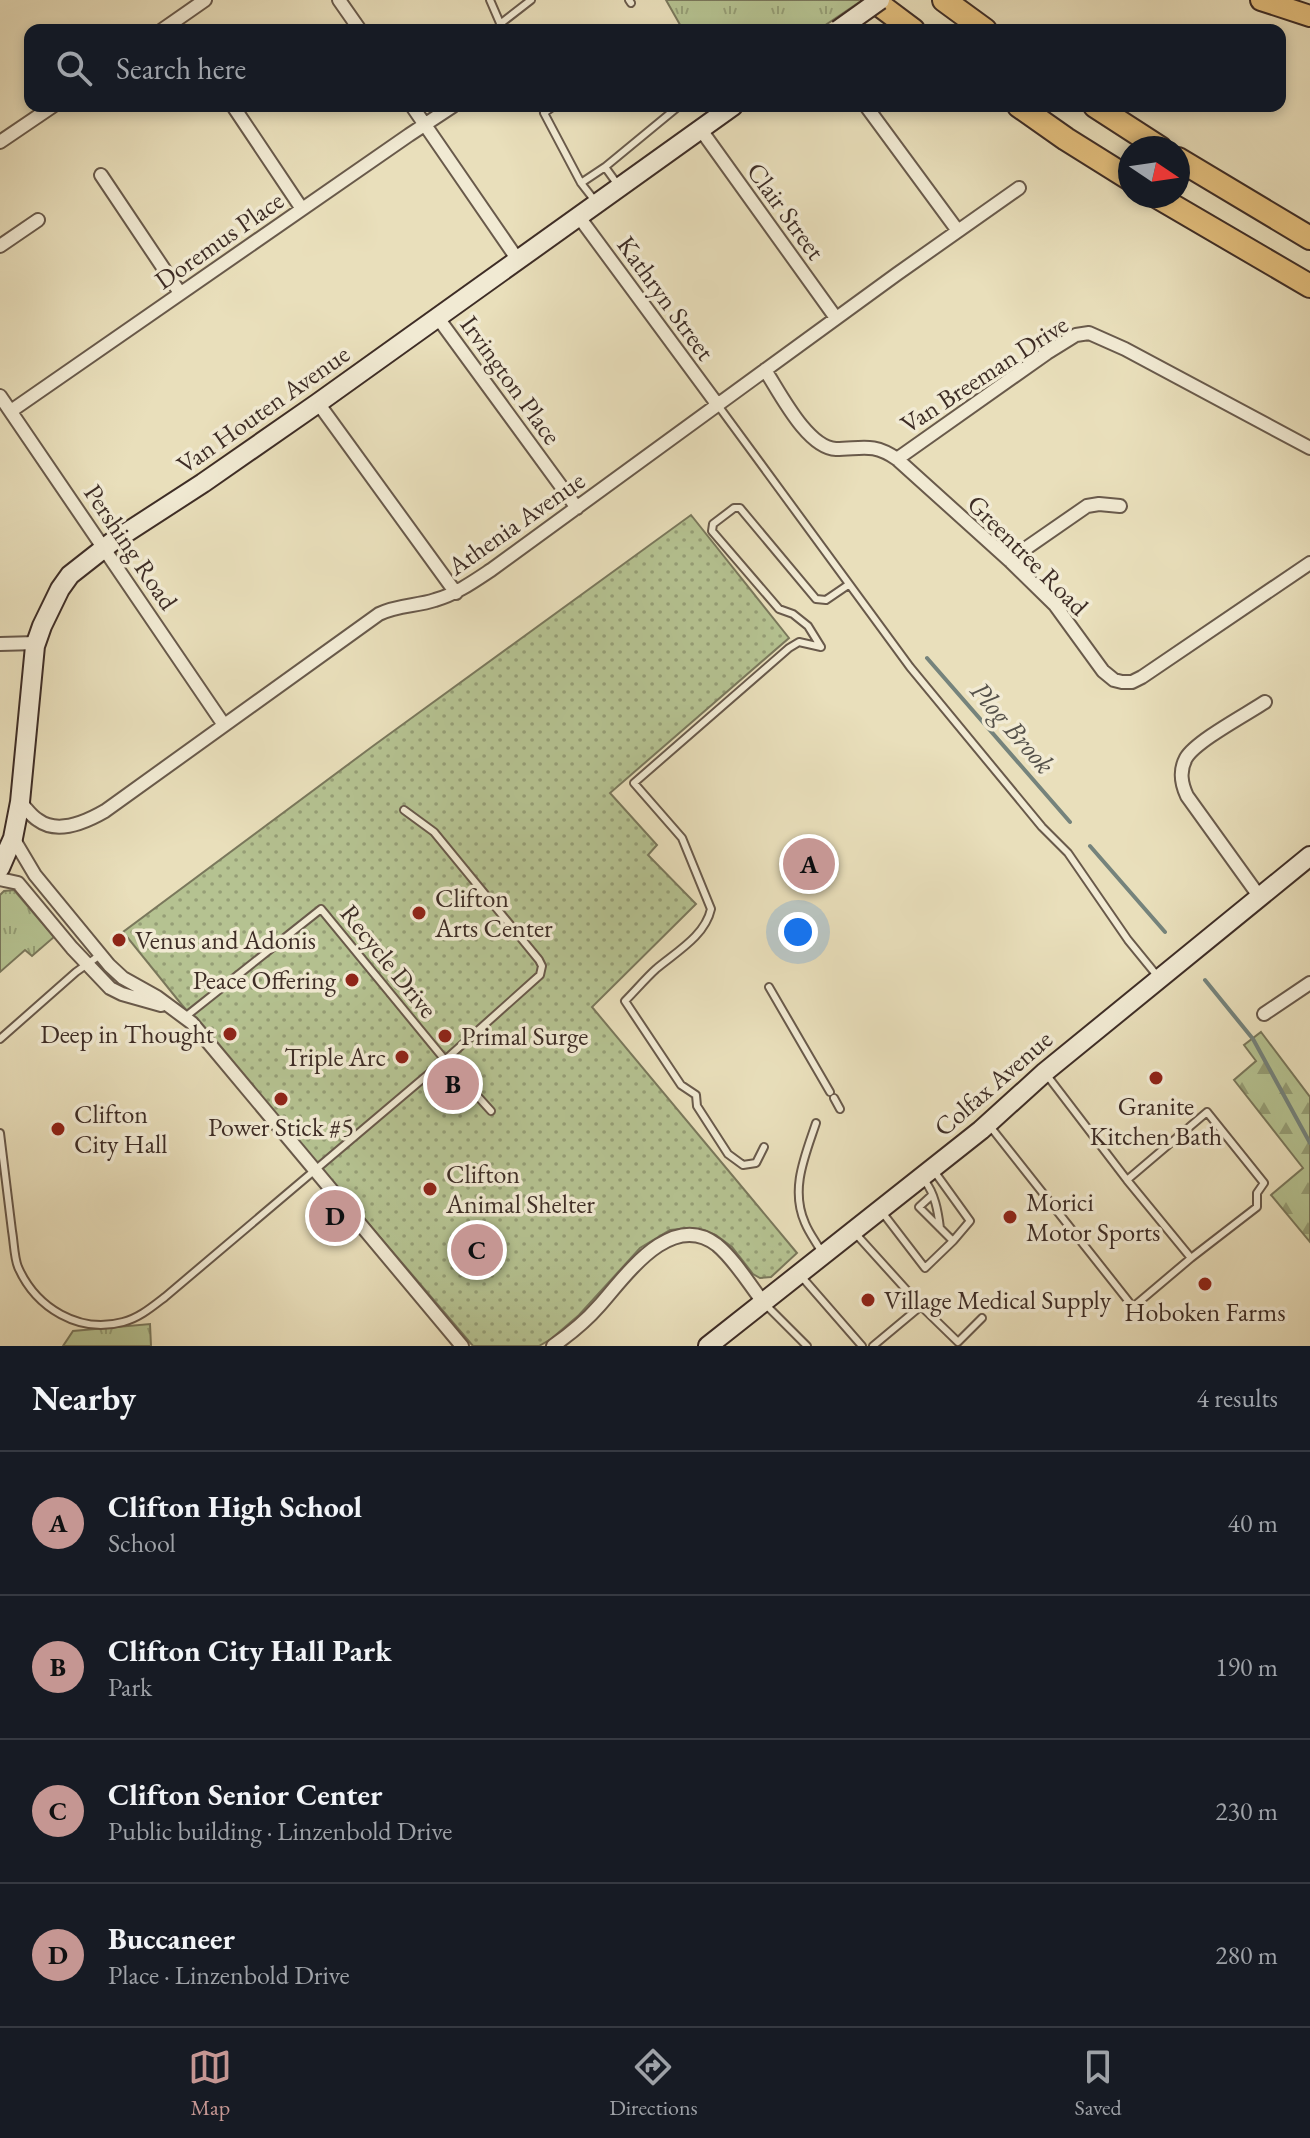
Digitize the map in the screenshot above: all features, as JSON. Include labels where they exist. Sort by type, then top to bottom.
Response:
[{"type":"highway","points":[[873,0],[905,24]]},
{"type":"highway","points":[[944,0],[977,24]]},
{"type":"highway","points":[[1028,112],[1118,172]]},
{"type":"highway","points":[[1104,112],[1141,136]]},
{"type":"highway","points":[[1190,166],[1310,238]]},
{"type":"highway","points":[[1177,208],[1310,286]]},
{"type":"main road","points":[[846,24],[880,0]]},
{"type":"main road","points":[[1261,0],[1298,8]]},
{"type":"main road","name":"Van Houten Avenue","points":[[0,868],[13,838],[20,802],[36,643],[60,589],[70,575],[105,547],[318,403],[725,112]]},
{"type":"main road","name":"Colfax Avenue","points":[[708,1346],[880,1209],[932,1184],[988,1124],[1045,1072],[1310,856]]},
{"type":"street","points":[[171,24],[205,0]]},
{"type":"street","points":[[339,0],[356,24]]},
{"type":"street","points":[[0,142],[44,112]]},
{"type":"street","points":[[237,112],[302,209]]},
{"type":"street","points":[[416,112],[518,260]]},
{"type":"street","name":"Doremus Place","points":[[11,411],[444,112]]},
{"type":"street","points":[[870,112],[958,231]]},
{"type":"street","name":"Clair Street","points":[[701,130],[836,318]]},
{"type":"street","points":[[101,175],[180,293]]},
{"type":"street","name":"Athenia Avenue","points":[[20,802],[38,821],[54,827],[78,824],[105,811],[379,614],[456,593],[491,570],[1019,188]]},
{"type":"street","name":"Kathryn Street","points":[[579,217],[717,404]]},
{"type":"street","points":[[0,246],[38,220]]},
{"type":"street","name":"Irvington Place","points":[[438,318],[577,508]]},
{"type":"street","name":"Van Breeman Drive","points":[[897,459],[1047,353],[1076,335],[1089,333],[1125,349],[1310,448]]},
{"type":"street","name":"Greentree Road","points":[[765,370],[803,427],[825,447],[867,447],[897,459],[1055,605],[1103,671],[1114,680],[1132,682],[1142,677],[1310,563]]},
{"type":"street","name":"Pershing Road","points":[[0,396],[224,725]]},
{"type":"street","points":[[318,403],[456,593]]},
{"type":"street","points":[[1009,560],[1087,506],[1120,506]]},
{"type":"street","points":[[0,644],[36,643]]},
{"type":"street","points":[[1259,896],[1187,796],[1181,777],[1185,761],[1195,748],[1265,702]]},
{"type":"street","points":[[13,838],[35,875],[100,955],[123,978],[182,1015],[318,1168],[462,1346]]},
{"type":"street","points":[[0,879],[18,883],[110,988],[165,1006],[182,1015]]},
{"type":"street","points":[[1264,1014],[1308,990]]},
{"type":"street","points":[[553,1346],[598,1308],[646,1254],[676,1237],[693,1236],[715,1243],[763,1302]]},
{"type":"lane","points":[[490,0],[501,24]]},
{"type":"lane","points":[[505,24],[531,0]]},
{"type":"lane","points":[[581,183],[672,112]]},
{"type":"lane","points":[[544,113],[581,183],[597,204]]},
{"type":"lane","points":[[605,167],[620,188]]},
{"type":"lane","points":[[717,404],[920,679],[1042,827],[1068,853],[1128,940],[1159,978]]},
{"type":"lane","points":[[764,1147],[756,1163],[743,1165],[728,1154],[697,1106],[696,1095],[681,1085],[625,1001],[702,930],[711,909],[682,838],[634,783],[789,648],[799,642],[821,647],[801,619],[779,609],[712,531],[713,524],[734,508],[740,508],[816,599],[826,600],[848,585]]},
{"type":"lane","points":[[0,1133],[17,1265],[30,1287],[52,1310],[95,1326],[125,1322],[141,1315],[165,1297],[445,1060],[540,975],[542,966],[539,960],[434,832],[404,810]]},
{"type":"lane","name":"Recycle Drive","points":[[182,1015],[321,909],[445,1060]]},
{"type":"lane","points":[[0,1039],[100,955]]},
{"type":"lane","points":[[769,987],[840,1109]]},
{"type":"lane","points":[[445,1060],[491,1111]]},
{"type":"lane","points":[[1045,1072],[1191,1258]]},
{"type":"lane","points":[[988,1124],[1133,1307],[1257,1207],[1257,1193],[1264,1183],[1207,1112],[1127,1180]]},
{"type":"lane","points":[[816,1123],[797,1190],[805,1223],[822,1254]]},
{"type":"lane","points":[[932,1184],[919,1207],[953,1241]]},
{"type":"lane","points":[[932,1184],[940,1228]]},
{"type":"lane","points":[[880,1209],[925,1268],[970,1221],[932,1184]]},
{"type":"lane","points":[[853,1230],[958,1342],[982,1318]]},
{"type":"lane","points":[[799,1273],[862,1346]]},
{"type":"lane","points":[[763,1302],[807,1346]]},
{"type":"lane","points":[[873,1346],[921,1306]]},
{"type":"green space","points":[[666,0],[861,1],[827,24],[680,24]]},
{"type":"green space","points":[[691,515],[789,638],[610,793],[657,845],[648,855],[696,904],[592,1007],[797,1253],[771,1277],[760,1278],[753,1274],[732,1247],[716,1235],[690,1228],[670,1230],[640,1248],[579,1315],[551,1339],[539,1346],[473,1346],[123,932]]},
{"type":"green space","points":[[14,890],[54,937],[32,956],[25,950],[0,972],[0,895],[4,891]]},
{"type":"green space","points":[[1261,1032],[1310,1097],[1310,1242],[1271,1195],[1303,1168],[1234,1080],[1256,1061],[1244,1045]]},
{"type":"green space","points":[[150,1324],[151,1346],[63,1346],[73,1331]]},
{"type":"waterway","name":"Plog Brook","points":[[927,658],[1070,822]]},
{"type":"waterway","name":"Plog Brook","points":[[1090,846],[1165,932]]},
{"type":"waterway","name":"Plog Brook","points":[[1205,980],[1253,1039],[1310,1143]]},
{"type":"place","name":"Clifton High School","points":[[809,864]]},
{"type":"place","name":"Clifton Arts Center","points":[[419,913]]},
{"type":"place","name":"Venus and Adonis","points":[[119,940]]},
{"type":"place","name":"Peace Offering","points":[[352,980]]},
{"type":"place","name":"Deep in Thought","points":[[230,1034]]},
{"type":"place","name":"Primal Surge","points":[[445,1036]]},
{"type":"place","name":"Triple Arc","points":[[402,1057]]},
{"type":"place","name":"Granite Kitchen Bath","points":[[1156,1078]]},
{"type":"place","name":"Clifton City Hall Park","points":[[453,1084]]},
{"type":"place","name":"Power Stick #5","points":[[281,1099]]},
{"type":"place","name":"Clifton City Hall","points":[[58,1129]]},
{"type":"place","name":"Clifton Animal Shelter","points":[[430,1189]]},
{"type":"place","name":"Buccaneer","points":[[335,1216]]},
{"type":"place","name":"Morici Motor Sports","points":[[1010,1217]]},
{"type":"place","name":"Clifton Senior Center","points":[[477,1250]]},
{"type":"place","name":"Hoboken Farms","points":[[1205,1284]]},
{"type":"place","name":"Village Medical Supply","points":[[868,1300]]}]
